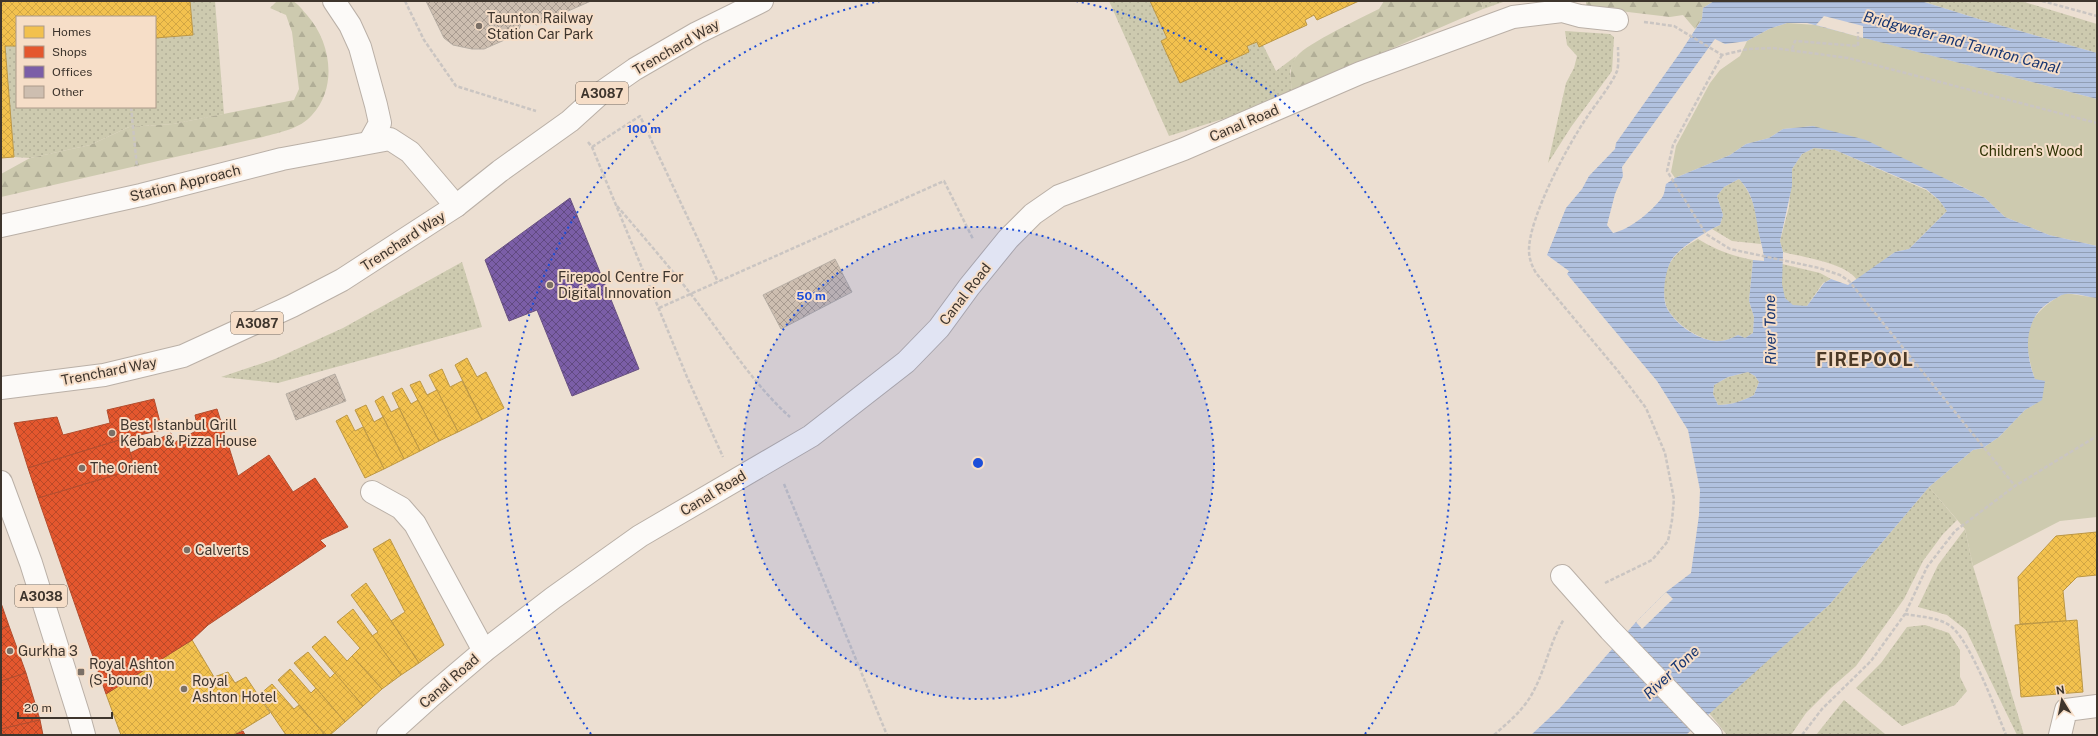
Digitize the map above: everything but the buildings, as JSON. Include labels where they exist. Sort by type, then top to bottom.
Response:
[{"type":"street","points":[[334,1],[350,25],[360,47],[376,105],[380,123],[370,141]]},
{"type":"street","name":"Trenchard Way","points":[[1,388],[104,375],[183,356],[292,306],[342,280],[456,206],[500,171],[570,121],[602,92],[635,69],[697,33],[762,1]]},
{"type":"street","name":"Canal Road","points":[[388,735],[484,650],[640,536],[811,436],[906,362],[939,328],[986,266],[1008,240],[1033,214],[1059,196],[1184,149],[1360,73],[1513,17],[1562,11],[1580,16],[1616,20]]},
{"type":"street","name":"Station Approach","points":[[1,226],[141,195],[282,159],[370,141],[390,139],[410,152],[456,206]]},
{"type":"street","name":"A3038","points":[[1,482],[31,563],[84,735]]},
{"type":"street","points":[[372,492],[401,508],[415,524],[484,650]]},
{"type":"street","points":[[1562,576],[1610,630],[1708,732]]},
{"type":"street","points":[[2060,735],[2066,710],[2097,706]]},
{"type":"path","points":[[405,1],[424,40],[456,86],[570,121],[592,146],[712,436]]},
{"type":"path","points":[[2042,1],[2097,16]]},
{"type":"path","points":[[1494,735],[1524,706],[1543,669],[1556,632],[1579,595],[1652,560],[1668,541],[1673,514],[1674,499],[1665,453],[1646,408],[1585,330],[1536,273],[1531,262],[1529,250],[1535,222],[1555,172],[1578,130],[1617,71],[1618,35],[1616,20]]},
{"type":"path","points":[[1674,26],[1715,49],[1722,55]]},
{"type":"path","points":[[1792,49],[1795,41],[1858,46],[1858,32]]},
{"type":"path","points":[[2015,486],[1849,281],[1840,275],[1826,270],[1730,249],[1706,234],[1667,171],[1673,145],[1722,55],[1748,49],[1792,49],[1848,58],[2097,123]]},
{"type":"path","points":[[131,108],[141,195]]},
{"type":"path","points":[[592,146],[640,116],[718,282]]},
{"type":"path","points":[[659,308],[944,181],[986,266]]},
{"type":"path","points":[[616,204],[690,294],[736,358],[779,407]]},
{"type":"path","points":[[1802,735],[1822,709],[1871,661],[1906,614],[1927,567],[1955,531],[2015,486],[2097,436]]},
{"type":"path","points":[[774,458],[887,735]]},
{"type":"path","points":[[1906,614],[1934,619],[1952,627],[1967,647],[2006,735]]},
{"type":"green space","points":[[190,1],[215,1],[224,114],[173,124],[129,127],[90,145],[30,158],[14,157],[5,46],[16,46],[16,108],[156,108],[156,38],[193,35]]},
{"type":"green space","points":[[277,1],[292,1],[298,5],[315,26],[322,38],[326,51],[328,78],[326,91],[320,104],[312,115],[302,124],[263,137],[1,197],[1,174],[30,158],[90,145],[129,127],[173,124],[294,100],[299,89],[292,32],[286,15],[270,8]]},
{"type":"green space","points":[[1109,1],[1150,1],[1167,38],[1161,41],[1180,83],[1249,52],[1247,46],[1257,42],[1259,47],[1263,45],[1276,71],[1296,56],[1290,71],[1292,92],[1248,111],[1169,136]]},
{"type":"green space","points":[[1384,1],[1481,1],[1483,9],[1292,92],[1291,69],[1297,56],[1312,44],[1379,9]]},
{"type":"green space","points":[[1481,1],[1506,1],[1483,9]]},
{"type":"green space","points":[[1586,1],[1714,1],[1703,8],[1702,19],[1695,29],[1683,15],[1670,17],[1586,7]]},
{"type":"green space","points":[[1921,1],[2021,1],[2097,24],[2097,53],[1985,21]]},
{"type":"green space","name":"Children's Wood","points":[[1787,23],[1816,25],[2097,99],[2097,246],[2049,235],[2005,217],[1985,198],[1955,183],[1813,126],[1783,129],[1769,138],[1746,144],[1730,155],[1675,178],[1671,172],[1676,146],[1710,83],[1720,70],[1740,56],[1747,41],[1769,29]]},
{"type":"green space","points":[[1565,31],[1610,34],[1614,37],[1612,71],[1571,127],[1548,163],[1566,83],[1574,68],[1577,56],[1567,45]]},
{"type":"green space","points":[[1814,148],[1835,150],[1926,190],[1939,200],[1947,211],[1909,249],[1895,252],[1857,280],[1844,269],[1834,265],[1783,252],[1780,241],[1789,207],[1792,169],[1802,154]]},
{"type":"green space","points":[[1739,179],[1745,186],[1755,210],[1761,244],[1732,241],[1712,229],[1720,225],[1723,215],[1717,196],[1724,187]]},
{"type":"green space","points":[[1698,239],[1724,252],[1753,260],[1749,301],[1754,317],[1753,333],[1745,338],[1738,335],[1729,339],[1714,341],[1700,337],[1679,323],[1673,317],[1666,305],[1664,282],[1669,265],[1677,254],[1687,245]]},
{"type":"green space","points":[[462,262],[482,327],[278,383],[221,377],[275,359],[343,328]]},
{"type":"green space","points":[[1782,264],[1820,273],[1831,279],[1823,283],[1807,306],[1794,306],[1788,302],[1783,292]]},
{"type":"green space","points":[[2065,293],[2097,298],[2097,517],[2060,521],[1973,566],[1965,529],[1929,487],[1973,450],[1983,448],[1999,437],[2025,410],[2041,400],[2028,352],[2030,327],[2036,315],[2048,304]]},
{"type":"green space","points":[[1748,372],[1755,376],[1759,382],[1754,395],[1737,402],[1718,405],[1713,394],[1714,385],[1728,377]]},
{"type":"green space","points":[[1929,487],[1957,520],[1943,534],[1923,561],[1904,599],[1856,666],[1806,713],[1791,735],[1727,735],[1709,713],[1830,604]]},
{"type":"green space","points":[[1965,529],[1973,566],[2024,735],[2017,735],[1966,630],[1947,615],[1918,607],[1938,565]]},
{"type":"green space","points":[[1925,625],[1949,633],[1960,650],[1960,677],[1967,691],[1955,705],[1902,726],[1856,688],[1881,663],[1907,627]]},
{"type":"green space","points":[[1844,700],[1885,734],[1885,735],[1816,735]]},
{"type":"water","points":[[1714,1],[1921,1],[2097,53],[2097,99],[1807,23],[1787,23],[1769,29],[1747,41],[1725,44],[1715,39],[1622,167],[1623,176],[1615,194],[1607,225],[1613,233],[1626,228],[1641,219],[1663,196],[1666,184],[1675,178],[1730,155],[1746,144],[1769,138],[1783,129],[1813,126],[1866,140],[1985,198],[2005,217],[2049,235],[2097,246],[2097,298],[2074,294],[2064,294],[2043,307],[2036,315],[2031,325],[2028,346],[2031,369],[2035,379],[2045,381],[2042,400],[2025,410],[1999,437],[1983,448],[1973,450],[1929,487],[1830,604],[1686,735],[1531,735],[1560,708],[1636,622],[1666,592],[1691,573],[1699,515],[1700,490],[1688,430],[1657,381],[1567,274],[1569,271],[1547,255],[1566,208],[1582,189],[1589,176],[1615,149],[1616,143],[1682,50],[1702,19],[1703,8]],"holes":[[[1814,148],[1835,150],[1926,189],[1939,200],[1947,211],[1909,249],[1895,252],[1848,285],[1831,279],[1824,283],[1807,306],[1793,305],[1785,298],[1782,284],[1783,252],[1780,241],[1792,186],[1792,169],[1802,154]],[[1739,179],[1748,192],[1755,212],[1764,261],[1753,260],[1749,301],[1754,317],[1753,333],[1745,338],[1738,335],[1726,340],[1714,341],[1707,340],[1693,334],[1674,318],[1666,306],[1664,289],[1667,271],[1675,256],[1693,240],[1720,225],[1723,215],[1717,196],[1724,187]],[[1748,372],[1755,376],[1759,382],[1754,395],[1737,402],[1718,405],[1713,394],[1714,385],[1728,377]]]},
{"type":"pier","points":[[1824,16],[1863,26],[1863,38],[1816,25]]},
{"type":"pier","points":[[1666,592],[1673,599],[1642,629],[1636,622]]},
{"type":"place","name":"Taunton Railway Station Car Park","points":[[479,26]]},
{"type":"place","name":"Firepool Centre For Digital Innovation","points":[[550,285]]},
{"type":"place","name":"Best Istanbul Grill Kebab & Pizza House","points":[[112,433]]},
{"type":"place","name":"The Orient","points":[[82,468]]},
{"type":"place","name":"Calverts","points":[[187,550]]},
{"type":"place","name":"Gurkha 3","points":[[10,651]]},
{"type":"place","name":"Royal Ashton (S-bound)","points":[[81,672]]},
{"type":"place","name":"Royal Ashton Hotel","points":[[184,689]]},
{"type":"district","name":"FIREPOOL","points":[[1865,359]]},
{"type":"water label","name":"Bridgwater and Taunton Canal","points":[[1962,42]]},
{"type":"water label","name":"River Tone","points":[[1770,330]]},
{"type":"water label","name":"River Tone","points":[[1671,672]]}]
